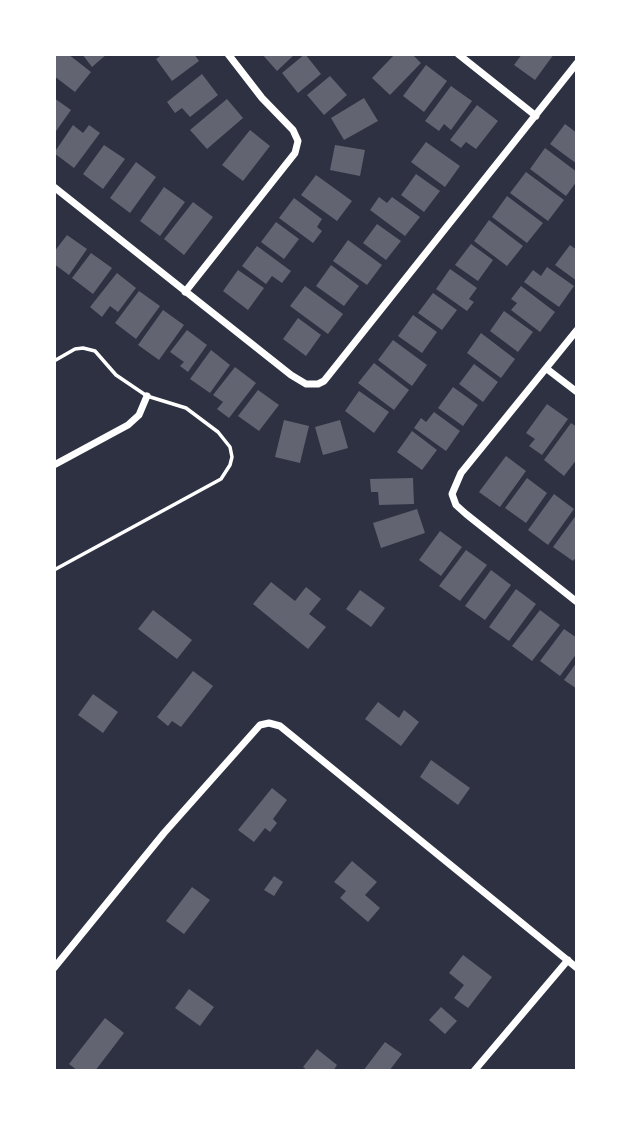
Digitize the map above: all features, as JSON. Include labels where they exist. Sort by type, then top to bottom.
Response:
[{"type":"street","points":[[185,292],[295,153],[298,141],[293,130],[262,98],[228,54]]},
{"type":"street","points":[[458,54],[536,116]]},
{"type":"street","points":[[54,187],[291,375],[312,385],[324,381],[332,372],[577,63]]},
{"type":"street","points":[[577,330],[461,473],[452,494],[456,505],[466,514],[577,602]]},
{"type":"street","points":[[547,369],[577,393]]},
{"type":"street","points":[[54,465],[128,425],[139,415],[148,396]]},
{"type":"street","points":[[54,968],[164,833],[260,725],[269,723],[280,726],[577,968]]},
{"type":"street","points":[[474,1071],[568,960]]},
{"type":"lane","points":[[54,360],[75,349],[89,349],[98,354],[121,378],[148,396],[186,408],[223,436],[230,447],[232,457],[221,479],[54,570]]},
{"type":"building","points":[[54,54],[68,54],[91,72],[75,92],[54,76]]},
{"type":"building","points":[[82,54],[107,54],[92,67]]},
{"type":"building","points":[[163,54],[194,54],[199,61],[172,81],[156,59]]},
{"type":"building","points":[[262,54],[295,54],[277,71]]},
{"type":"building","points":[[305,54],[321,74],[298,93],[282,73]]},
{"type":"building","points":[[395,54],[412,54],[421,63],[390,95],[372,78]]},
{"type":"building","points":[[522,54],[554,54],[535,80],[514,65]]},
{"type":"building","points":[[426,65],[447,81],[424,112],[403,96]]},
{"type":"building","points":[[202,74],[218,95],[190,117],[182,108],[175,113],[167,102]]},
{"type":"building","points":[[330,76],[347,95],[324,115],[307,95]]},
{"type":"building","points":[[451,86],[472,101],[451,130],[444,124],[439,131],[425,121]]},
{"type":"building","points":[[54,98],[71,110],[54,134]]},
{"type":"building","points":[[364,98],[378,121],[344,140],[331,118]]},
{"type":"building","points":[[227,99],[243,118],[207,149],[190,130]]},
{"type":"building","points":[[477,105],[498,121],[476,149],[466,142],[461,148],[450,140]]},
{"type":"building","points":[[565,124],[577,133],[577,164],[550,144]]},
{"type":"building","points":[[73,125],[83,133],[89,125],[100,133],[74,168],[54,153]]},
{"type":"building","points":[[250,130],[270,146],[243,181],[222,165]]},
{"type":"building","points":[[426,142],[460,166],[445,187],[411,162]]},
{"type":"building","points":[[104,145],[125,159],[103,189],[83,174]]},
{"type":"building","points":[[335,145],[365,150],[360,176],[330,170]]},
{"type":"building","points":[[545,148],[577,172],[577,181],[566,196],[530,169]]},
{"type":"building","points":[[136,162],[156,177],[130,213],[110,198]]},
{"type":"building","points":[[526,172],[564,200],[548,221],[510,193]]},
{"type":"building","points":[[416,174],[440,191],[424,212],[401,195]]},
{"type":"building","points":[[316,175],[352,201],[337,221],[301,195]]},
{"type":"building","points":[[164,187],[185,202],[160,236],[140,221]]},
{"type":"building","points":[[507,196],[543,223],[527,243],[492,217]]},
{"type":"building","points":[[379,197],[387,203],[392,197],[420,217],[405,236],[370,210]]},
{"type":"building","points":[[294,198],[322,219],[317,227],[322,231],[313,243],[279,218]]},
{"type":"building","points":[[193,202],[213,217],[184,255],[164,239]]},
{"type":"building","points":[[489,220],[523,246],[507,266],[474,241]]},
{"type":"building","points":[[276,222],[299,239],[284,259],[261,242]]},
{"type":"building","points":[[377,224],[401,241],[386,260],[363,243]]},
{"type":"building","points":[[67,235],[87,249],[69,275],[54,264],[54,252]]},
{"type":"building","points":[[348,240],[382,265],[367,285],[333,261]]},
{"type":"building","points":[[471,244],[493,260],[478,281],[455,265]]},
{"type":"building","points":[[570,245],[577,250],[577,281],[555,265]]},
{"type":"building","points":[[257,246],[291,271],[282,283],[272,276],[266,284],[242,266]]},
{"type":"building","points":[[91,253],[112,268],[93,294],[72,278]]},
{"type":"building","points":[[331,265],[359,286],[344,306],[316,286]]},
{"type":"building","points":[[547,267],[574,286],[559,307],[524,282],[533,270],[541,276]]},
{"type":"building","points":[[450,269],[477,288],[469,299],[474,302],[467,311],[436,289]]},
{"type":"building","points":[[238,270],[264,288],[248,310],[223,291]]},
{"type":"building","points":[[117,273],[136,288],[118,312],[110,306],[102,317],[90,307]]},
{"type":"building","points":[[305,286],[343,314],[328,334],[290,306]]},
{"type":"building","points":[[521,286],[555,312],[540,332],[511,310],[517,303],[511,299]]},
{"type":"building","points":[[139,291],[160,306],[136,339],[115,323]]},
{"type":"building","points":[[433,293],[457,310],[442,330],[418,313]]},
{"type":"building","points":[[163,310],[184,325],[159,360],[138,345]]},
{"type":"building","points":[[504,311],[533,332],[518,352],[490,331]]},
{"type":"building","points":[[413,315],[437,332],[422,353],[398,336]]},
{"type":"building","points":[[298,318],[321,335],[306,356],[283,339]]},
{"type":"building","points":[[187,330],[207,345],[188,372],[180,366],[184,362],[170,352]]},
{"type":"building","points":[[481,333],[515,359],[501,378],[467,353]]},
{"type":"building","points":[[393,340],[427,365],[412,386],[378,360]]},
{"type":"building","points":[[211,350],[230,365],[210,393],[190,379]]},
{"type":"building","points":[[374,363],[409,390],[394,410],[358,383]]},
{"type":"building","points":[[474,364],[498,382],[483,402],[459,384]]},
{"type":"building","points":[[235,367],[256,383],[229,418],[217,409],[223,402],[213,395]]},
{"type":"building","points":[[453,387],[478,405],[463,426],[438,408]]},
{"type":"building","points":[[258,390],[279,405],[259,431],[238,416]]},
{"type":"building","points":[[359,391],[389,412],[374,433],[345,411]]},
{"type":"building","points":[[547,404],[568,419],[542,455],[529,446],[535,439],[526,433]]},
{"type":"building","points":[[434,412],[460,431],[446,451],[414,428],[421,418],[426,422]]},
{"type":"building","points":[[284,420],[309,426],[300,463],[275,457]]},
{"type":"building","points":[[340,420],[348,448],[323,455],[315,427]]},
{"type":"building","points":[[571,423],[577,427],[577,459],[564,476],[544,460]]},
{"type":"building","points":[[412,431],[437,450],[422,470],[397,452]]},
{"type":"building","points":[[506,456],[526,471],[500,507],[479,492]]},
{"type":"building","points":[[413,478],[414,504],[379,505],[378,492],[371,492],[370,479]]},
{"type":"building","points":[[527,478],[547,493],[526,523],[505,508]]},
{"type":"building","points":[[554,494],[574,509],[548,545],[528,530]]},
{"type":"building","points":[[417,509],[425,533],[381,548],[373,523]]},
{"type":"building","points":[[577,514],[577,556],[573,561],[553,547]]},
{"type":"building","points":[[440,531],[462,547],[441,576],[419,560]]},
{"type":"building","points":[[466,550],[487,565],[460,601],[439,586]]},
{"type":"building","points":[[491,570],[511,585],[485,620],[465,606]]},
{"type":"building","points":[[271,582],[295,601],[306,587],[321,599],[309,614],[326,627],[308,649],[253,604]]},
{"type":"building","points":[[516,589],[536,604],[509,641],[489,627]]},
{"type":"building","points":[[360,590],[385,608],[371,627],[346,609]]},
{"type":"building","points":[[153,610],[192,640],[177,659],[138,629]]},
{"type":"building","points":[[540,610],[560,625],[532,661],[512,646]]},
{"type":"building","points":[[564,629],[577,638],[577,653],[560,676],[540,661]]},
{"type":"building","points":[[577,662],[577,689],[564,680]]},
{"type":"building","points":[[193,671],[213,686],[181,727],[172,721],[168,726],[157,717]]},
{"type":"building","points":[[93,694],[118,712],[103,733],[78,715]]},
{"type":"building","points":[[378,702],[399,718],[404,710],[419,722],[401,746],[365,719]]},
{"type":"building","points":[[431,760],[470,788],[458,805],[420,777]]},
{"type":"building","points":[[272,788],[287,800],[273,819],[277,823],[270,832],[265,828],[254,842],[238,830]]},
{"type":"building","points":[[352,861],[377,882],[365,895],[380,908],[368,922],[340,898],[346,891],[334,882]]},
{"type":"building","points":[[274,876],[283,882],[274,896],[264,890]]},
{"type":"building","points":[[192,887],[210,900],[184,934],[166,921]]},
{"type":"building","points":[[463,955],[492,977],[468,1008],[454,998],[464,985],[449,973]]},
{"type":"building","points":[[189,989],[214,1007],[200,1026],[175,1008]]},
{"type":"building","points":[[441,1007],[457,1021],[445,1034],[429,1020]]},
{"type":"building","points":[[105,1018],[124,1033],[95,1071],[78,1071],[69,1064]]},
{"type":"building","points":[[385,1042],[402,1054],[389,1071],[363,1071]]},
{"type":"building","points":[[317,1049],[337,1065],[333,1071],[308,1071],[303,1067]]}]
